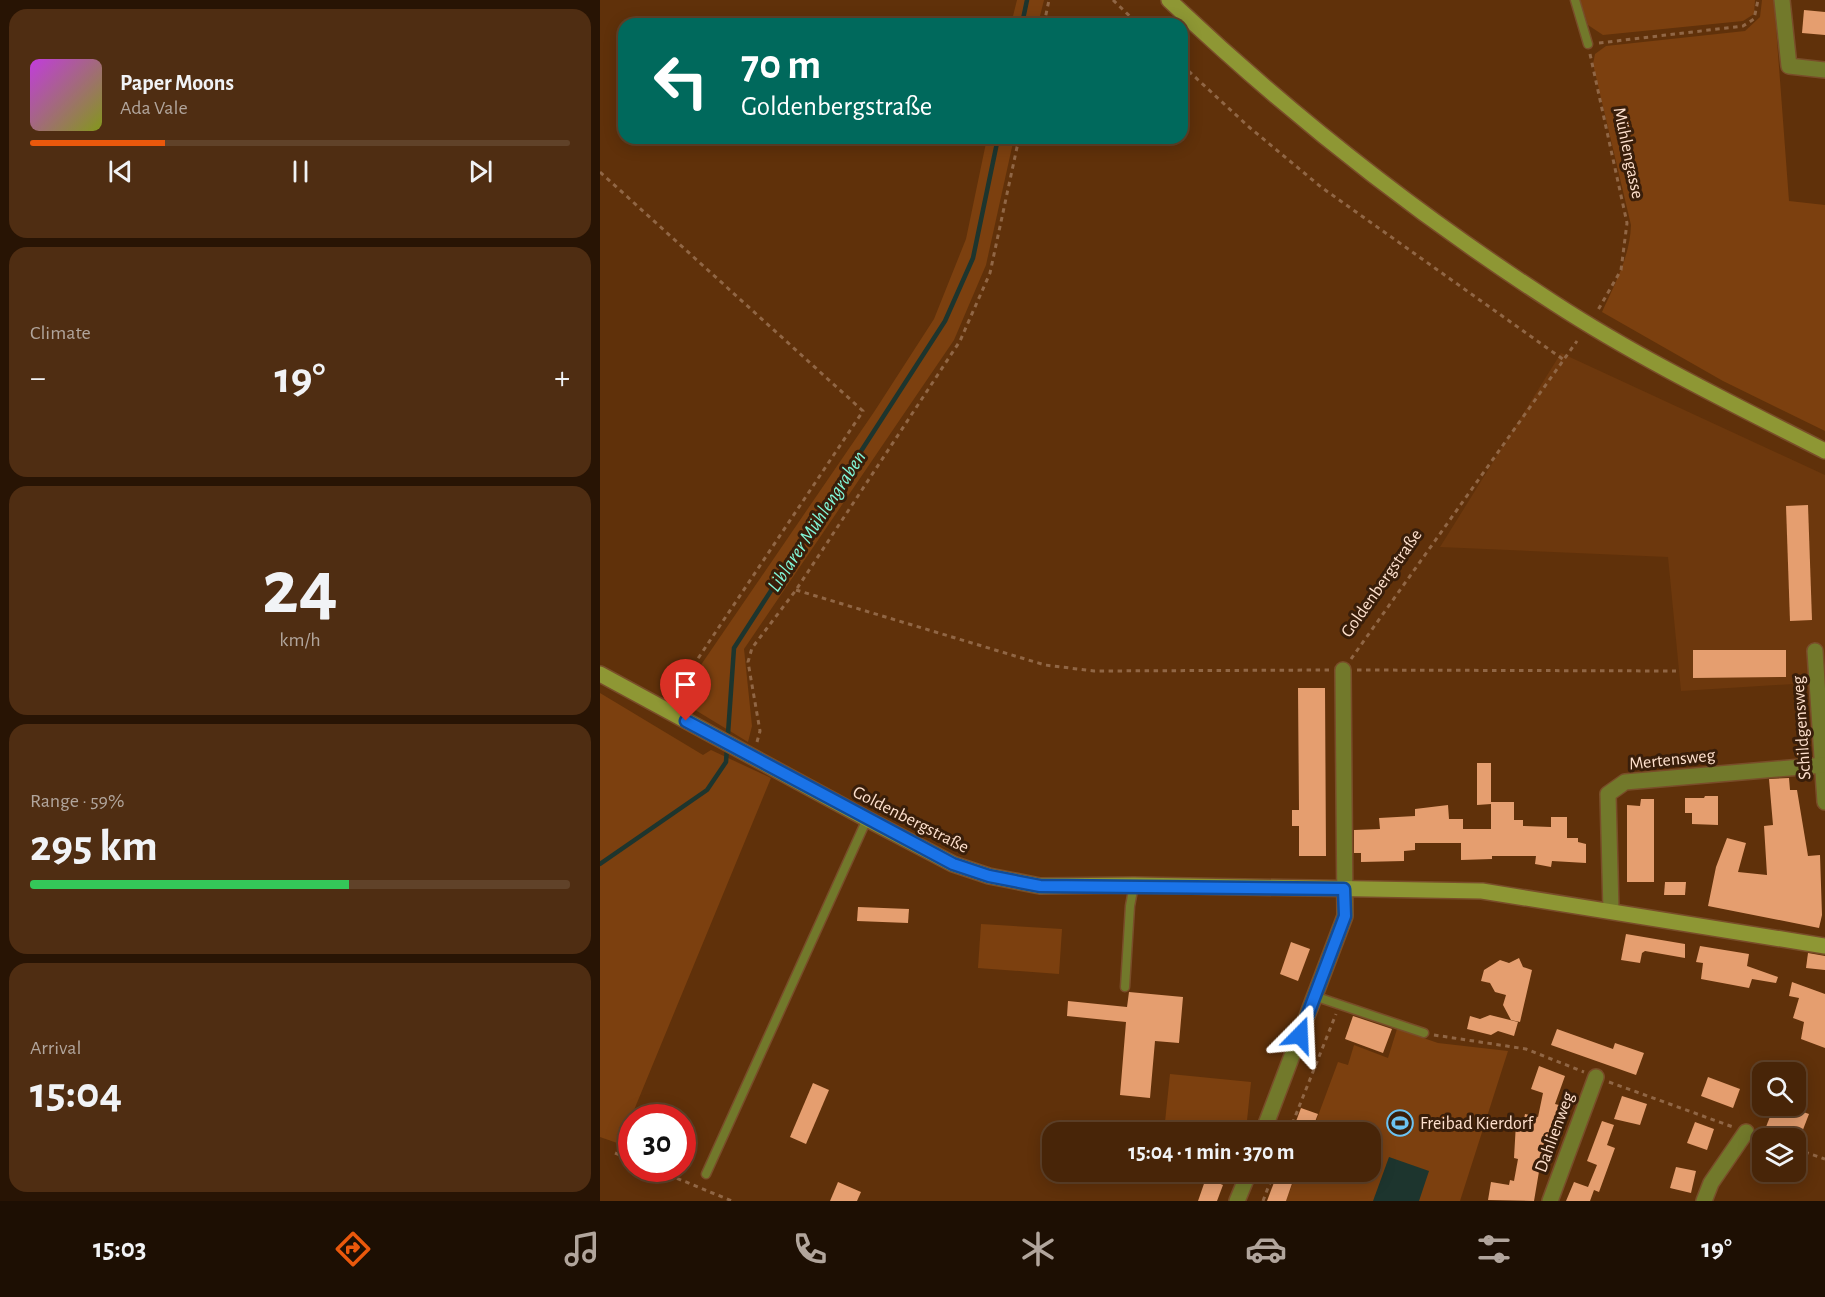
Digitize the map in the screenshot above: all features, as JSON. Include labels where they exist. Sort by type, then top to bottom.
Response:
[{"type":"street","points":[[1169,0],[1188,18]]},
{"type":"street","points":[[1782,0],[1789,66],[1825,70]]},
{"type":"street","points":[[1188,18],[1341,152],[1440,226],[1555,304],[1682,378],[1825,451]]},
{"type":"street","name":"Schildgensweg","points":[[1815,651],[1825,802]]},
{"type":"street","points":[[1267,1122],[1345,916],[1343,670]]},
{"type":"street","name":"Goldenbergstraße","points":[[600,674],[953,864],[989,876],[1040,886],[1134,885],[1482,891],[1825,945]]},
{"type":"street","name":"Mertensweg","points":[[1611,911],[1608,794],[1625,782],[1824,765]]},
{"type":"street","name":"Dahlienweg","points":[[1550,1201],[1596,1077]]},
{"type":"street","points":[[1704,1201],[1711,1183],[1746,1132]]},
{"type":"street","points":[[1238,1201],[1245,1182]]},
{"type":"lane","points":[[1575,0],[1588,44]]},
{"type":"lane","points":[[706,1174],[867,819]]},
{"type":"lane","points":[[1125,987],[1130,906],[1134,885]]},
{"type":"lane","points":[[1314,996],[1424,1033]]},
{"type":"path","points":[[1045,18],[1049,0]]},
{"type":"path","points":[[1113,0],[1132,18]]},
{"type":"path","points":[[1588,44],[1743,26],[1754,20],[1758,0]]},
{"type":"path","name":"Mühlengasse","points":[[1588,44],[1627,223],[1621,270],[1598,310]]},
{"type":"path","points":[[1188,71],[1249,127],[1321,187],[1564,360]]},
{"type":"path","points":[[750,755],[760,731],[748,662],[752,648],[796,590],[960,341],[990,273],[1018,144]]},
{"type":"path","points":[[600,172],[863,411],[664,710]]},
{"type":"path","name":"Goldenbergstraße","points":[[1343,670],[1577,341]]},
{"type":"path","points":[[796,590],[1045,665],[1094,671],[1676,671]]},
{"type":"path","points":[[1293,1122],[1340,1004]]},
{"type":"path","points":[[1806,1152],[1825,1159]]},
{"type":"path","points":[[686,1182],[732,1201]]},
{"type":"path","points":[[1263,1201],[1270,1182]]},
{"type":"shaded area","points":[[1017,0],[1044,0],[1040,18],[1012,18]]},
{"type":"shaded area","points":[[1580,0],[1755,0],[1754,14],[1743,21],[1603,35],[1588,25]]},
{"type":"shaded area","points":[[1762,0],[1774,0],[1789,201],[1825,205],[1825,431],[1723,381],[1602,312],[1625,259],[1631,225],[1593,64],[1595,54],[1606,46],[1745,31],[1760,17]]},
{"type":"shaded area","points":[[986,144],[1013,144],[986,265],[954,340],[744,649],[752,726],[748,742],[687,705],[692,678],[874,412],[934,319],[966,239]]},
{"type":"shaded area","points":[[1561,353],[1825,475],[1825,682],[1681,691],[1668,557],[1440,547]]},
{"type":"shaded area","points":[[600,693],[703,755],[711,750],[771,778],[637,1104],[618,1104],[618,1143],[600,1137]]},
{"type":"shaded area","points":[[981,924],[1062,929],[1059,974],[978,968]]},
{"type":"shaded area","name":"Freibad Kierdorf","points":[[1397,1029],[1438,1043],[1508,1051],[1460,1201],[1286,1201],[1293,1182],[1381,1182],[1381,1122],[1316,1122],[1338,1062],[1348,1065],[1354,1045],[1388,1058]]},
{"type":"shaded area","points":[[1170,1074],[1251,1082],[1247,1122],[1165,1122]]},
{"type":"water","points":[[1389,1157],[1429,1171],[1419,1201],[1373,1201]]},
{"type":"building","points":[[1804,10],[1825,12],[1825,35],[1802,33]]},
{"type":"building","points":[[1808,505],[1812,620],[1790,621],[1786,506]]},
{"type":"building","points":[[1693,650],[1786,650],[1786,677],[1693,678]]},
{"type":"building","points":[[1298,688],[1325,688],[1326,856],[1299,856],[1299,826],[1292,826],[1292,810],[1299,810]]},
{"type":"building","points":[[1477,763],[1491,763],[1491,802],[1514,802],[1514,820],[1523,820],[1523,826],[1551,827],[1551,817],[1567,817],[1567,838],[1578,838],[1578,842],[1586,844],[1586,863],[1552,861],[1551,867],[1535,864],[1536,856],[1492,856],[1492,859],[1461,860],[1461,843],[1415,843],[1415,850],[1404,851],[1404,861],[1361,862],[1361,853],[1354,853],[1354,830],[1380,829],[1379,818],[1415,816],[1415,809],[1448,805],[1449,819],[1463,819],[1463,829],[1491,829],[1491,804],[1477,805]]},
{"type":"building","points":[[1789,778],[1790,790],[1797,790],[1808,856],[1820,855],[1822,915],[1819,928],[1708,906],[1716,867],[1727,838],[1746,843],[1738,872],[1767,875],[1764,826],[1773,825],[1769,779]]},
{"type":"building","points":[[1705,796],[1718,796],[1718,825],[1692,824],[1692,813],[1685,813],[1685,798],[1704,798]]},
{"type":"building","points":[[1641,799],[1654,799],[1654,882],[1627,882],[1627,805],[1640,806]]},
{"type":"building","points":[[1665,882],[1686,882],[1685,895],[1664,895]]},
{"type":"building","points":[[858,907],[909,909],[908,923],[857,921]]},
{"type":"building","points":[[1626,934],[1685,944],[1685,958],[1645,951],[1642,953],[1640,963],[1621,960]]},
{"type":"building","points":[[1291,942],[1310,949],[1298,981],[1280,974]]},
{"type":"building","points":[[1700,946],[1749,954],[1747,966],[1778,977],[1776,983],[1752,979],[1749,988],[1701,979],[1703,963],[1696,962]]},
{"type":"building","points":[[1808,953],[1825,956],[1825,970],[1806,968]]},
{"type":"building","points":[[1519,958],[1523,967],[1532,970],[1520,1022],[1511,1020],[1503,1005],[1506,995],[1495,992],[1490,983],[1481,981],[1484,970],[1500,960],[1509,963]]},
{"type":"building","points":[[1792,982],[1825,994],[1825,1048],[1801,1039],[1804,1022],[1793,1018],[1799,998],[1789,996]]},
{"type":"building","points":[[1129,992],[1183,997],[1179,1043],[1155,1041],[1150,1098],[1120,1095],[1126,1022],[1067,1016],[1068,1001],[1127,1007]]},
{"type":"building","points":[[1490,1015],[1518,1022],[1514,1036],[1498,1031],[1491,1035],[1467,1029],[1470,1016],[1480,1019]]},
{"type":"building","points":[[1353,1016],[1392,1029],[1383,1053],[1345,1039]]},
{"type":"building","points":[[1557,1029],[1613,1049],[1615,1043],[1644,1053],[1636,1075],[1551,1045]]},
{"type":"building","points":[[1539,1066],[1565,1076],[1555,1104],[1559,1105],[1553,1144],[1544,1142],[1534,1201],[1488,1200],[1491,1182],[1509,1185],[1510,1180],[1514,1181],[1518,1159],[1514,1158],[1516,1123],[1523,1124],[1525,1114],[1538,1117],[1543,1093],[1531,1089]]},
{"type":"building","points":[[1708,1077],[1740,1089],[1733,1108],[1701,1096]]},
{"type":"building","points":[[813,1083],[829,1090],[806,1144],[790,1137]]},
{"type":"building","points":[[1622,1096],[1647,1104],[1640,1125],[1614,1119]]},
{"type":"building","points":[[1301,1108],[1318,1114],[1315,1122],[1296,1122]]},
{"type":"building","points":[[1806,1113],[1809,1114],[1804,1128],[1766,1127],[1770,1116],[1806,1116]]},
{"type":"building","points":[[1602,1121],[1614,1125],[1607,1145],[1615,1148],[1599,1192],[1594,1190],[1590,1201],[1566,1201],[1574,1182],[1588,1187],[1597,1165],[1587,1161]]},
{"type":"building","points":[[1695,1122],[1714,1129],[1707,1150],[1687,1143]]},
{"type":"building","points":[[1676,1167],[1696,1171],[1691,1193],[1670,1188]]},
{"type":"building","points":[[838,1182],[861,1192],[857,1201],[830,1201]]},
{"type":"building","points":[[1205,1182],[1223,1185],[1217,1201],[1198,1201]]},
{"type":"building","points":[[1274,1182],[1293,1182],[1286,1201],[1267,1201]]},
{"type":"waterway","name":"Liblarer Mühlengraben","points":[[1023,18],[1027,0]]},
{"type":"waterway","name":"Liblarer Mühlengraben","points":[[600,864],[707,790],[726,762],[734,648],[945,321],[973,258],[997,144]]},
{"type":"place","name":"Freibad Kierdorf","points":[[1400,1123]]},
{"type":"route","points":[[686,721],[953,864],[989,876],[1040,886],[1134,885],[1344,889],[1345,916],[1300,1035]]}]
